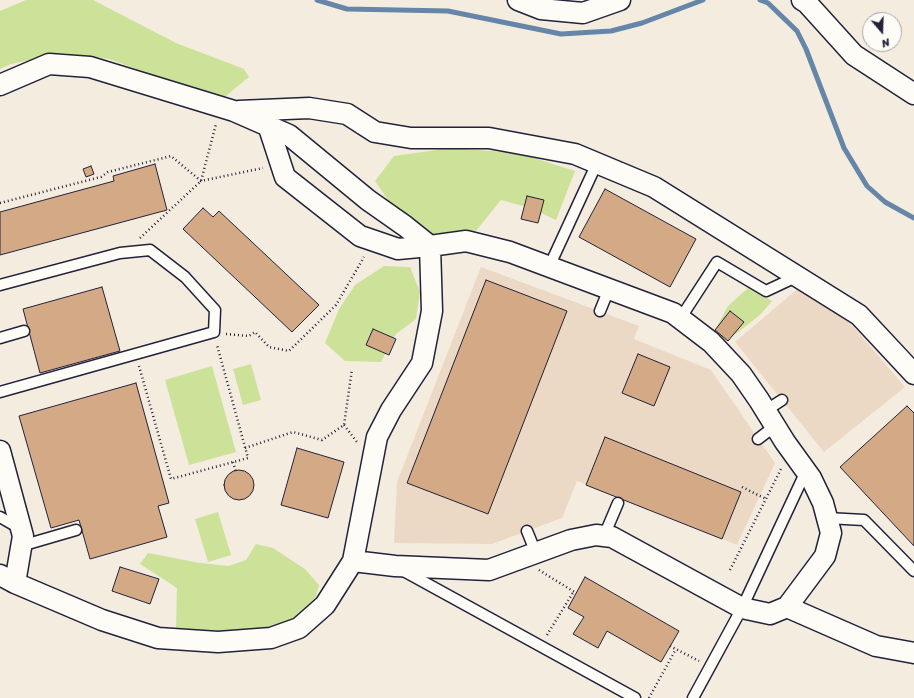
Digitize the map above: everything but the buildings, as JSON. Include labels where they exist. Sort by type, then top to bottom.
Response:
[{"type":"street","points":[[518,0],[541,9],[583,13],[620,0]]},
{"type":"street","points":[[802,0],[807,3],[854,55],[914,94]]},
{"type":"street","points":[[0,85],[49,64],[90,67],[227,109],[290,135],[368,200],[430,246],[432,311],[422,363],[391,410],[377,437],[353,561],[325,605],[299,628],[272,638],[218,642],[158,638],[102,620],[7,579],[21,538],[0,451]]},
{"type":"street","points":[[227,109],[308,108],[347,114],[375,132],[411,138],[489,138],[575,154],[654,187],[859,315],[914,374]]},
{"type":"street","points":[[268,125],[285,177],[360,236],[398,249],[466,241],[510,252],[672,313],[711,342],[741,374],[811,478],[823,503],[831,533],[825,556],[787,607],[770,614],[742,608],[612,537],[596,535],[571,540],[489,570],[395,566],[353,561]]},
{"type":"street","points":[[787,607],[876,646],[914,653]]},
{"type":"lane","points":[[549,267],[597,163]]},
{"type":"lane","points":[[0,285],[123,253],[150,250],[185,277],[215,310],[214,332],[0,392]]},
{"type":"lane","points":[[680,319],[717,262],[766,291],[798,276]]},
{"type":"lane","points":[[600,311],[609,289]]},
{"type":"lane","points":[[0,338],[24,331]]},
{"type":"lane","points":[[758,439],[782,400]]},
{"type":"lane","points":[[693,698],[742,608],[806,471]]},
{"type":"lane","points":[[604,536],[618,503]]},
{"type":"lane","points":[[0,517],[21,538],[76,530]]},
{"type":"lane","points":[[827,518],[864,520],[914,571]]},
{"type":"lane","points":[[527,530],[536,553]]},
{"type":"lane","points":[[395,566],[634,698]]},
{"type":"path","points":[[123,253],[201,181],[227,109]]},
{"type":"path","points":[[0,203],[101,177],[108,172],[172,156],[201,181]]},
{"type":"path","points":[[201,181],[281,165]]},
{"type":"path","points":[[136,354],[171,479],[248,458],[214,332],[249,336],[255,332],[269,347],[290,351],[336,305],[373,241]]},
{"type":"path","points":[[245,448],[293,432],[322,440],[344,425],[352,369]]},
{"type":"path","points":[[730,570],[791,450]]},
{"type":"path","points":[[233,462],[236,472]]},
{"type":"path","points":[[742,487],[766,499]]},
{"type":"path","points":[[540,646],[574,591]]},
{"type":"path","points":[[670,646],[710,666]]},
{"type":"path","points":[[650,698],[676,649]]},
{"type":"shaded area","points":[[481,267],[639,326],[634,339],[711,370],[775,463],[737,545],[577,481],[562,518],[492,544],[394,543],[397,482]]},
{"type":"shaded area","points":[[801,286],[851,324],[905,387],[824,452],[735,342]]},
{"type":"green space","points":[[26,0],[93,0],[176,43],[244,69],[249,77],[221,100],[109,59],[62,53],[11,64],[0,69],[0,11]]},
{"type":"green space","points":[[451,148],[518,153],[575,171],[556,220],[530,208],[501,200],[475,232],[431,234],[392,206],[375,181],[394,156]]},
{"type":"green space","points":[[384,266],[410,267],[420,292],[416,319],[396,334],[381,362],[345,361],[325,343],[339,309],[355,285]]},
{"type":"green space","points":[[748,288],[772,301],[761,314],[724,342],[716,328],[728,306]]},
{"type":"green space","points":[[251,364],[261,400],[243,405],[233,369]]},
{"type":"green space","points":[[212,366],[236,452],[189,465],[165,380]]},
{"type":"green space","points":[[218,512],[231,555],[208,562],[195,519]]},
{"type":"green space","points":[[256,544],[273,548],[305,569],[319,585],[313,607],[285,629],[232,636],[176,630],[177,588],[140,564],[148,553],[200,563],[229,566],[246,560]]},
{"type":"waterway","points":[[317,0],[347,9],[448,11],[561,34],[611,31],[642,23],[703,0]]},
{"type":"waterway","points":[[760,0],[768,3],[797,31],[806,49],[844,148],[867,186],[885,202],[914,218]]}]
